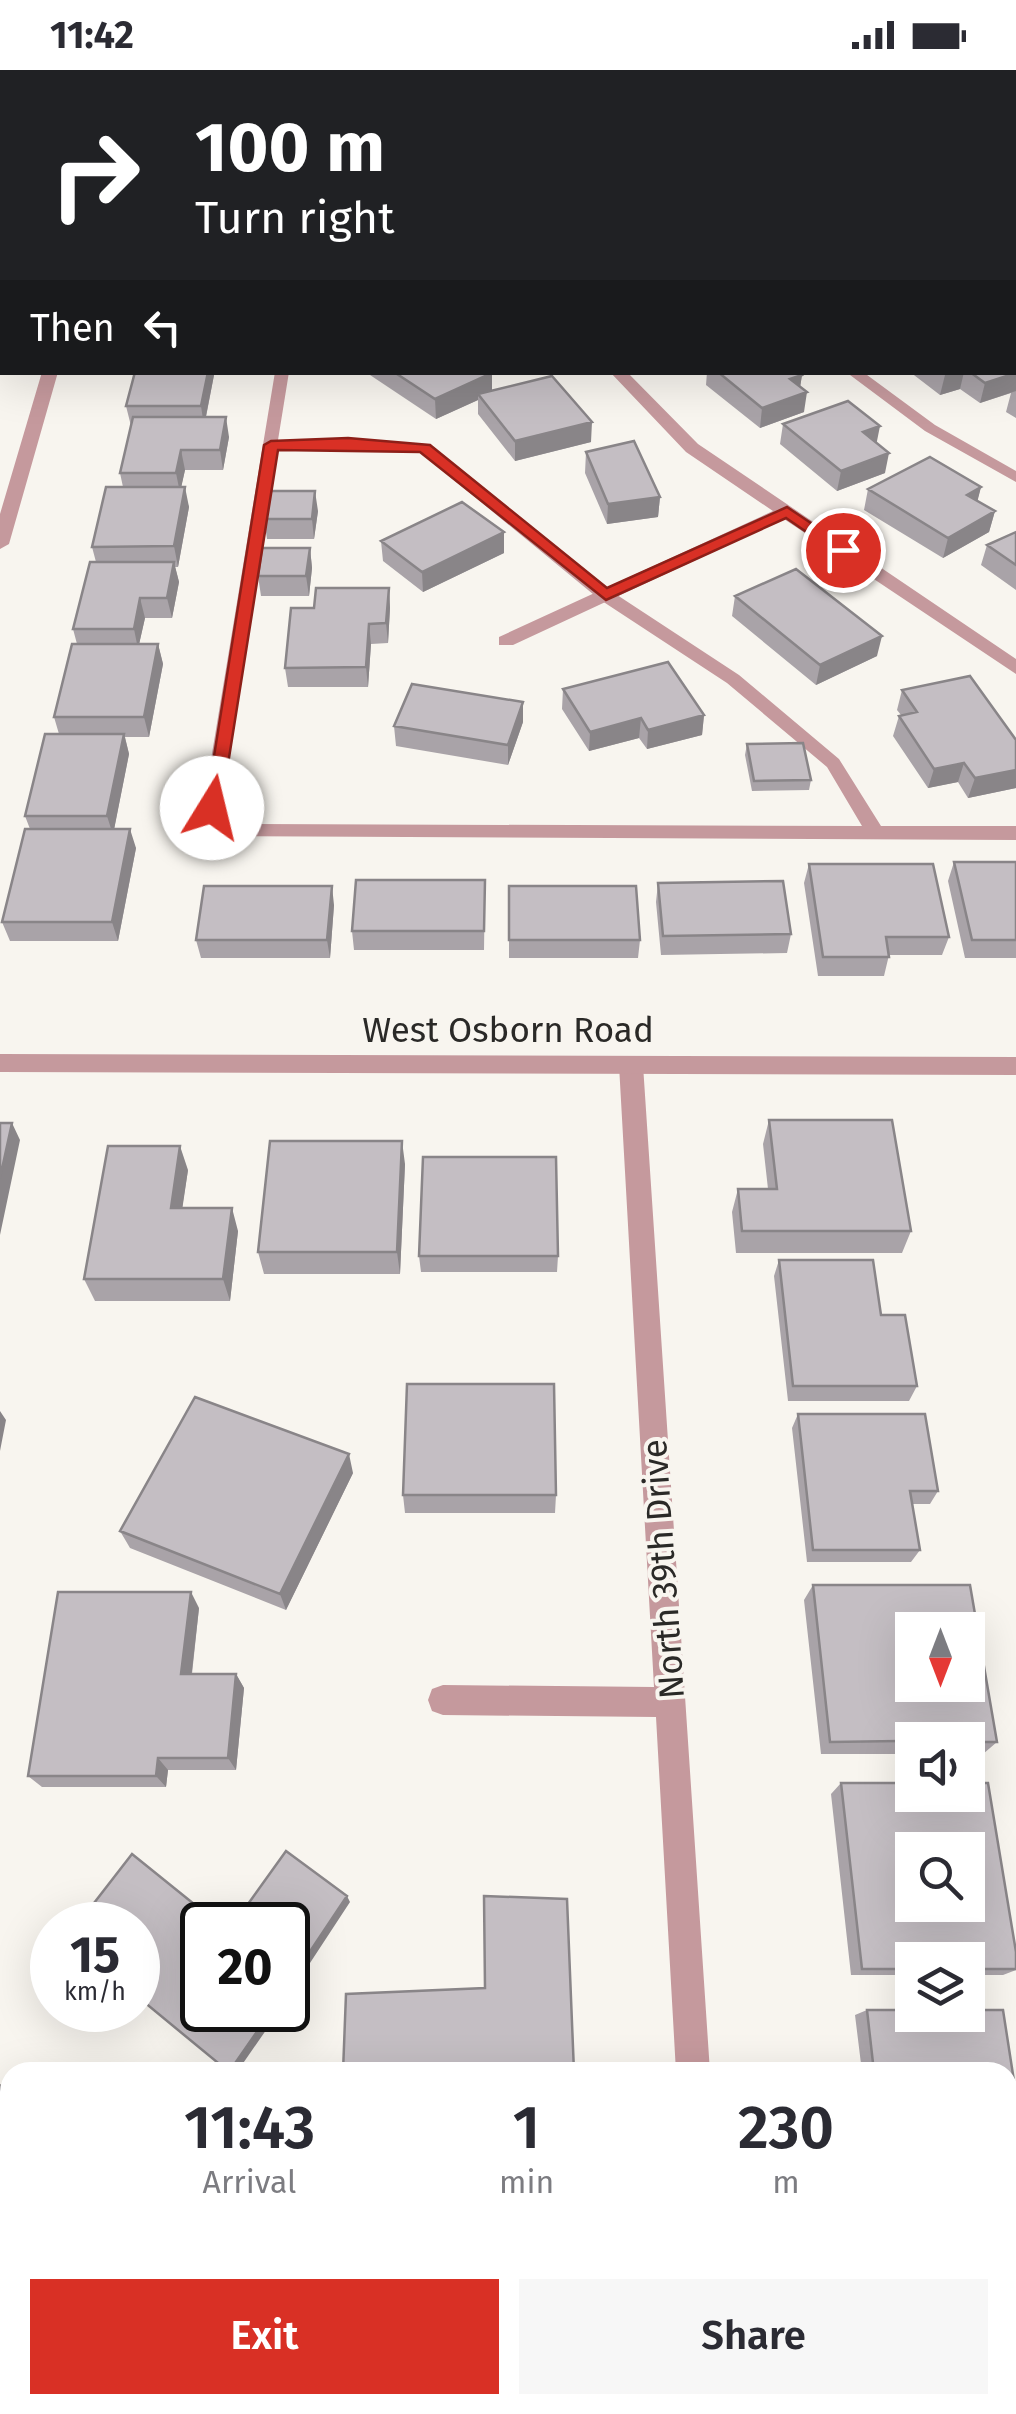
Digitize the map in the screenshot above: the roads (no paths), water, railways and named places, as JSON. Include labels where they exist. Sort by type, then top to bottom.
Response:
[{"type":"street","points":[[0,544],[49,375]]},
{"type":"street","points":[[621,375],[692,448],[1016,668]]},
{"type":"street","points":[[506,641],[787,512]]},
{"type":"street","name":"West Osborn Road","points":[[0,1063],[1016,1066]]},
{"type":"street","name":"North 39th Drive","points":[[631,1065],[692,2062]]},
{"type":"street","points":[[443,1700],[672,1702]]},
{"type":"lane","points":[[282,375],[212,808],[228,831],[1016,833]]},
{"type":"lane","points":[[858,375],[930,428],[1016,477]]},
{"type":"lane","points":[[271,445],[348,443],[424,448],[606,595],[733,679],[833,762],[876,835]]}]
